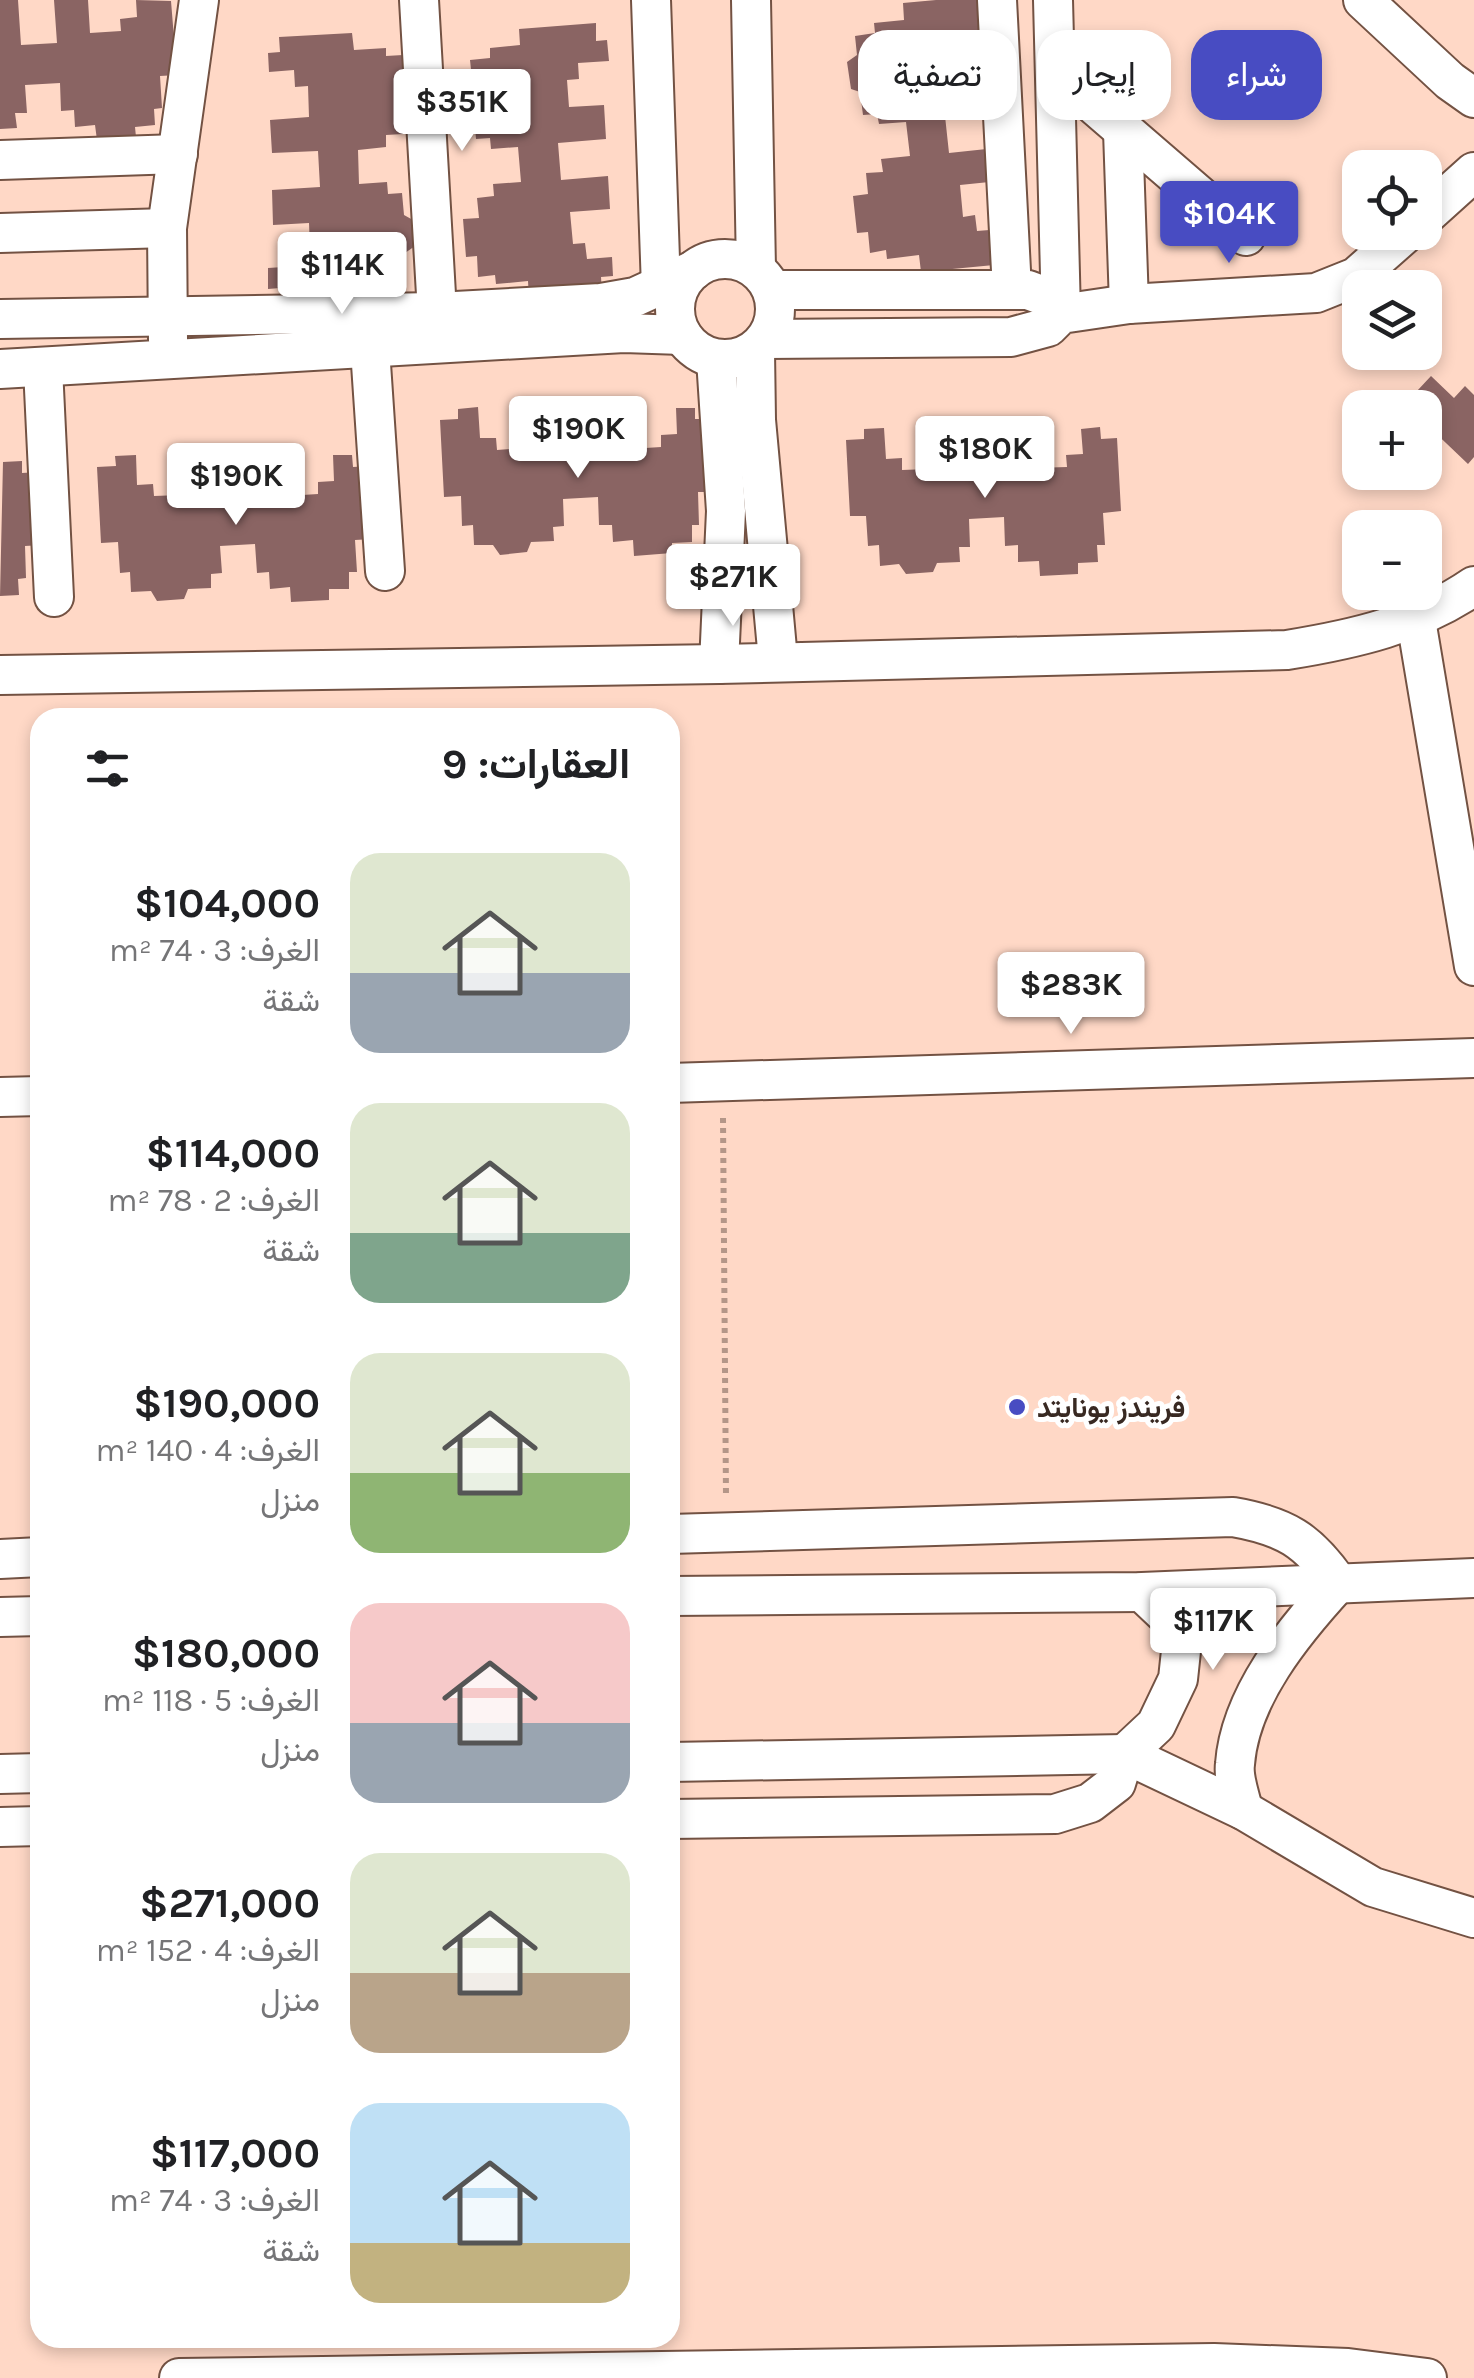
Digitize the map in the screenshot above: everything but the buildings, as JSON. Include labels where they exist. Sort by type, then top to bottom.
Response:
[{"type":"street","points":[[168,361],[166,228],[199,0]]},
{"type":"street","points":[[419,0],[437,312]]},
{"type":"street","points":[[651,0],[660,288]]},
{"type":"street","points":[[751,0],[764,280],[776,316],[761,345],[756,420],[778,660]]},
{"type":"street","points":[[998,0],[1012,290]]},
{"type":"street","points":[[1053,0],[1054,30]]},
{"type":"street","points":[[1363,0],[1466,79]]},
{"type":"street","points":[[1056,120],[1062,314]]},
{"type":"street","points":[[1111,120],[1246,236]]},
{"type":"street","points":[[1123,131],[1130,304]]},
{"type":"street","points":[[0,160],[178,154]]},
{"type":"street","points":[[1442,201],[1474,172]]},
{"type":"street","points":[[0,233],[166,228]]},
{"type":"street","points":[[694,270],[678,294],[675,308],[682,335],[696,350],[729,360],[761,345],[1011,337],[1048,328],[1062,314],[1130,304],[1316,293],[1356,277],[1387,250]]},
{"type":"street","points":[[0,319],[437,312],[601,303],[635,297],[725,259],[741,261],[764,280],[1012,290],[1044,296],[1062,314]]},
{"type":"street","points":[[0,369],[624,333],[682,335]]},
{"type":"street","points":[[370,349],[385,571]]},
{"type":"street","points":[[716,359],[726,510],[719,664]]},
{"type":"street","points":[[44,368],[54,598]]},
{"type":"street","points":[[0,675],[1288,650],[1348,640],[1416,620],[1474,586]]},
{"type":"street","points":[[1416,620],[1474,966]]},
{"type":"street","points":[[680,1083],[1474,1058]]},
{"type":"street","points":[[0,1097],[30,1096]]},
{"type":"street","points":[[680,1534],[1233,1517],[1265,1523],[1295,1536],[1320,1557],[1338,1584]]},
{"type":"street","points":[[0,1558],[30,1557]]},
{"type":"street","points":[[680,1596],[1142,1592],[1474,1578]]},
{"type":"street","points":[[1243,1810],[1234,1767],[1256,1695],[1293,1632],[1338,1584]]},
{"type":"street","points":[[680,1819],[1054,1814],[1090,1803],[1116,1783],[1126,1754],[1156,1725],[1178,1680],[1178,1626],[1142,1592]]},
{"type":"street","points":[[0,1617],[30,1616]]},
{"type":"street","points":[[680,1762],[1126,1754],[1243,1810],[1373,1887],[1474,1918]]},
{"type":"street","points":[[0,1774],[30,1773]]},
{"type":"street","points":[[0,1827],[30,1826]]},
{"type":"street","points":[[179,2378],[1214,2363],[1331,2366],[1426,2378]]},
{"type":"path","points":[[722,1082],[726,1532]]},
{"type":"place","name":"فريندز يونايتد","points":[[1017,1407]]}]
